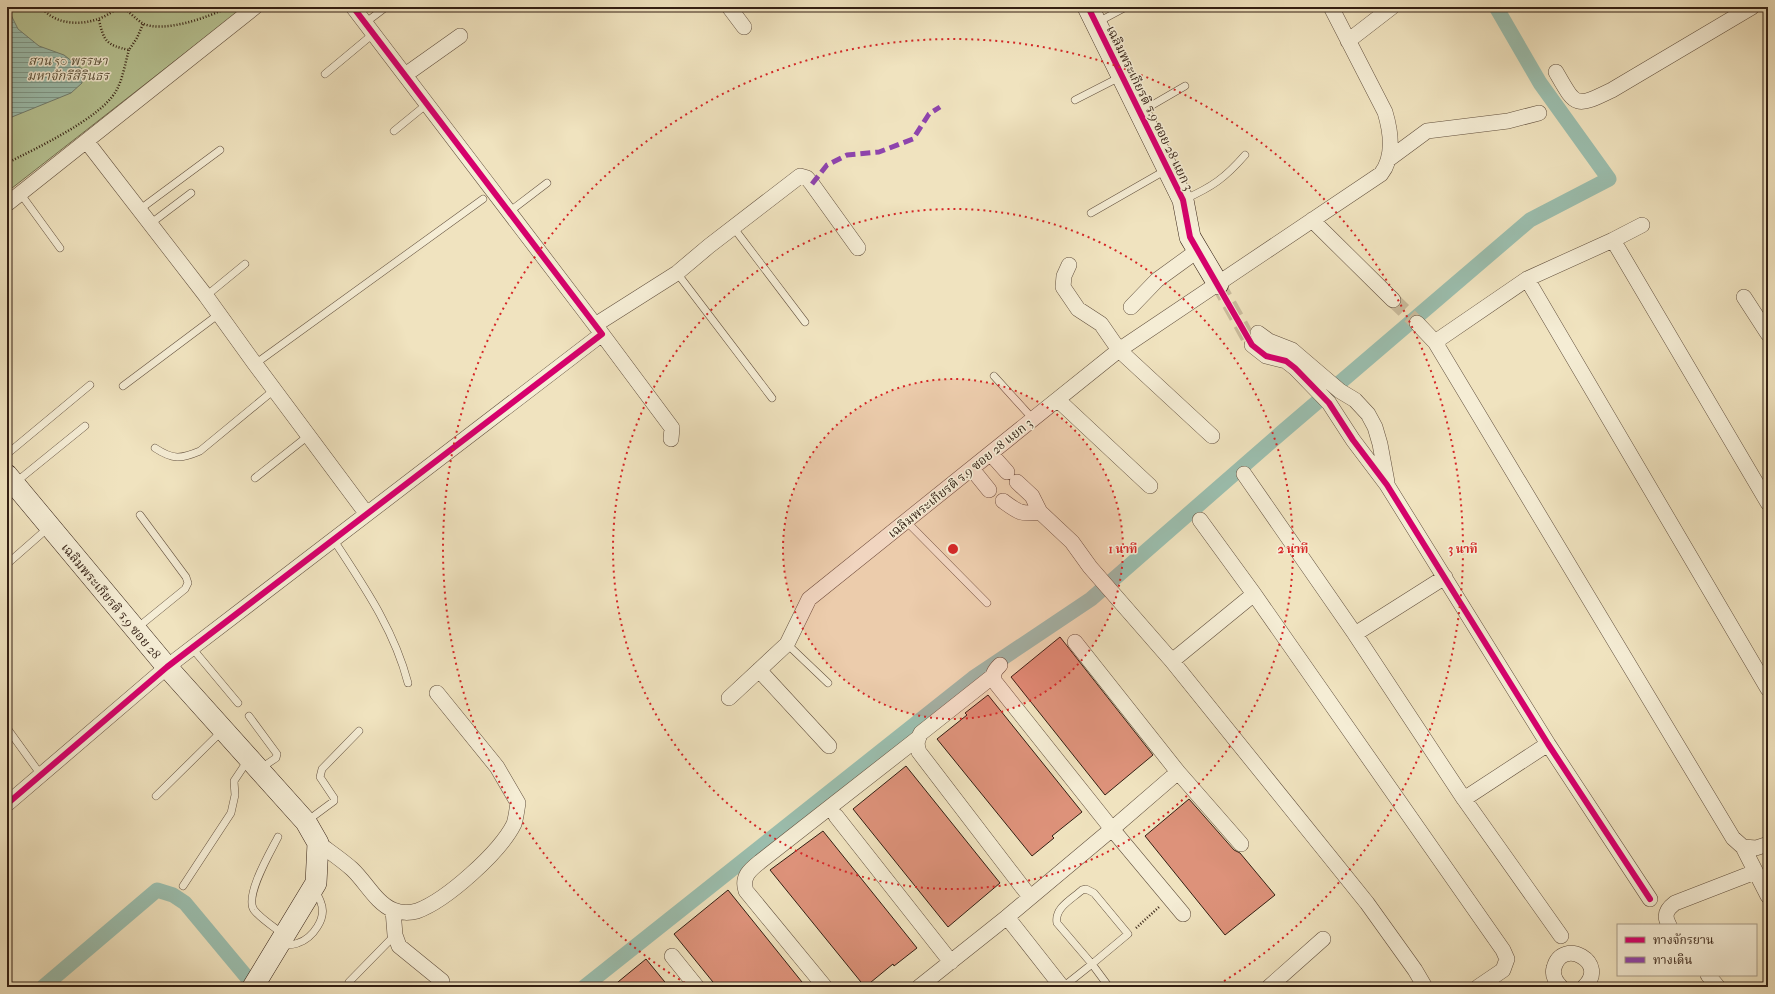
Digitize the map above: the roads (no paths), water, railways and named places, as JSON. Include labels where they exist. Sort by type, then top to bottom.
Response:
[{"type":"main road","name":"เฉลิมพระเกียรติ ร.9 ซอย 28 แยก 3","points":[[1092,15],[1183,200],[1190,237],[1218,284]]},
{"type":"main road","name":"เฉลิมพระเกียรติ ร.9 ซอย 28","points":[[11,480],[167,667],[254,764],[312,832]]},
{"type":"main road","points":[[258,980],[316,883],[312,832]]},
{"type":"street","points":[[7,204],[256,7]]},
{"type":"street","points":[[353,7],[672,428],[671,439]]},
{"type":"street","points":[[729,7],[744,27]]},
{"type":"street","name":"เฉลิมพระเกียรติ ร.9 ซอย 28 แยก 3","points":[[729,698],[787,644],[809,599],[906,521],[1119,350],[1381,174],[1387,166],[1389,159],[1391,136],[1385,112],[1331,7]]},
{"type":"street","points":[[1348,42],[1392,7]]},
{"type":"street","points":[[1556,72],[1574,100],[1580,102],[1589,101],[1612,90],[1752,7]]},
{"type":"street","points":[[405,75],[460,36]]},
{"type":"street","points":[[1389,159],[1428,131],[1508,121],[1539,113]]},
{"type":"street","points":[[87,142],[206,296],[366,513]]},
{"type":"street","points":[[7,804],[167,667],[333,539],[598,329],[677,273],[733,227],[800,176],[807,178],[812,184],[858,248]]},
{"type":"street","points":[[1312,220],[1393,300]]},
{"type":"street","points":[[1435,342],[1527,279],[1613,240],[1642,225]]},
{"type":"street","points":[[1613,240],[1768,503]]},
{"type":"street","points":[[1131,307],[1157,280],[1197,251]]},
{"type":"street","points":[[1069,265],[1064,276],[1063,287],[1078,309],[1101,324],[1119,350],[1212,436]]},
{"type":"street","points":[[1527,279],[1768,689]]},
{"type":"street","points":[[1744,297],[1768,334]]},
{"type":"street","points":[[1418,323],[1435,342],[1734,838],[1743,847],[1768,896]]},
{"type":"street","points":[[1255,339],[1269,341],[1292,350],[1315,379],[1353,440],[1387,485],[1548,744],[1650,899]]},
{"type":"street","points":[[1315,379],[1355,400],[1368,414],[1375,427],[1380,444],[1387,485]]},
{"type":"street","points":[[1058,400],[1150,486]]},
{"type":"street","points":[[991,454],[1032,496],[1040,512],[1072,542],[1090,567],[1172,661],[1367,903],[1415,970],[1425,987]]},
{"type":"street","points":[[972,469],[989,490]]},
{"type":"street","points":[[1244,474],[1356,634],[1464,798],[1561,936]]},
{"type":"street","points":[[1003,501],[1018,512],[1026,514],[1040,512]]},
{"type":"street","points":[[1200,520],[1254,594],[1504,950],[1507,959],[1503,970],[1478,987]]},
{"type":"street","points":[[1356,634],[1445,578]]},
{"type":"street","points":[[1172,661],[1254,594]]},
{"type":"street","points":[[1075,642],[1178,772],[1241,844]]},
{"type":"street","points":[[759,670],[828,746]]},
{"type":"street","points":[[1030,897],[919,752],[916,746],[922,733],[997,670],[995,682],[1112,829],[1183,914]]},
{"type":"street","points":[[312,832],[352,870],[383,904],[393,910],[404,913],[416,911],[445,897],[486,860],[514,823],[518,803],[497,767],[437,693]]},
{"type":"street","points":[[825,987],[746,891],[744,885],[745,878],[749,871],[761,861],[918,739]]},
{"type":"street","points":[[1464,798],[1548,744]]},
{"type":"street","points":[[919,987],[1007,917],[1178,772]]},
{"type":"street","points":[[836,816],[951,962]]},
{"type":"street","points":[[1743,847],[1756,848],[1768,844]]},
{"type":"street","points":[[1669,924],[1666,914],[1668,908],[1675,903],[1755,872]]},
{"type":"street","points":[[393,910],[395,935],[399,946],[442,982]]},
{"type":"street","points":[[1007,917],[1063,987]]},
{"type":"street","points":[[1269,987],[1323,939]]},
{"type":"street","points":[[1561,987],[1556,982],[1553,971],[1558,959],[1570,953],[1582,956],[1590,966],[1590,978],[1584,987]]},
{"type":"street","points":[[672,956],[697,987]]},
{"type":"street","points":[[1709,976],[1718,987]]},
{"type":"lane","points":[[325,74],[369,28],[386,7]]},
{"type":"lane","points":[[1092,15],[1126,7]]},
{"type":"lane","points":[[1075,100],[1122,76]]},
{"type":"lane","points":[[1140,112],[1185,86]]},
{"type":"lane","points":[[394,131],[427,104]]},
{"type":"lane","points":[[139,211],[220,150]]},
{"type":"lane","points":[[1183,200],[1212,186],[1231,171],[1245,155]]},
{"type":"lane","points":[[1092,213],[1168,169]]},
{"type":"lane","points":[[509,212],[547,183]]},
{"type":"lane","points":[[20,193],[60,248]]},
{"type":"lane","points":[[150,224],[191,194]]},
{"type":"lane","points":[[255,364],[483,199]]},
{"type":"lane","points":[[733,227],[805,322]]},
{"type":"lane","points":[[206,296],[245,264]]},
{"type":"lane","points":[[677,273],[772,398]]},
{"type":"lane","points":[[123,386],[219,314]]},
{"type":"lane","points":[[994,376],[1033,419]]},
{"type":"lane","points":[[7,454],[90,385]]},
{"type":"lane","points":[[155,448],[174,458],[186,457],[200,451],[274,390]]},
{"type":"lane","points":[[11,480],[85,426]]},
{"type":"lane","points":[[255,478],[308,436]]},
{"type":"lane","points":[[135,629],[185,589],[188,583],[186,577],[140,515]]},
{"type":"lane","points":[[906,521],[987,604]]},
{"type":"lane","points":[[7,564],[50,527]]},
{"type":"lane","points":[[333,539],[380,611],[404,669],[408,683]]},
{"type":"lane","points":[[787,644],[828,684]]},
{"type":"lane","points":[[192,648],[238,703]]},
{"type":"lane","points":[[183,886],[231,813],[235,795],[234,781],[254,764],[276,758],[277,754],[249,716]]},
{"type":"lane","points":[[7,728],[41,775]]},
{"type":"lane","points":[[156,796],[224,730]]},
{"type":"lane","points":[[312,832],[334,801],[334,798],[320,777],[322,769],[359,731]]},
{"type":"lane","points":[[278,837],[254,888],[251,901],[254,909],[282,941]]},
{"type":"lane","points":[[1063,987],[1092,964],[1128,934],[1094,893],[1086,889],[1082,890],[1060,909],[1056,919],[1057,923],[1092,964],[1109,987]]},
{"type":"lane","points":[[349,982],[395,935]]},
{"type":"waterway","points":[[584,987],[973,678],[1091,599],[1281,433],[1530,220],[1609,179],[1540,83],[1496,7]]},
{"type":"waterway","points":[[43,987],[157,890],[173,895],[185,903],[255,987]]},
{"type":"tunnel","points":[[1218,284],[1252,345]]},
{"type":"tunnel","points":[[1393,300],[1417,323]]},
{"type":"park label","name":"สวน 50 พรรษา มหาจักรีสิรินธร","points":[[68,68]]}]
